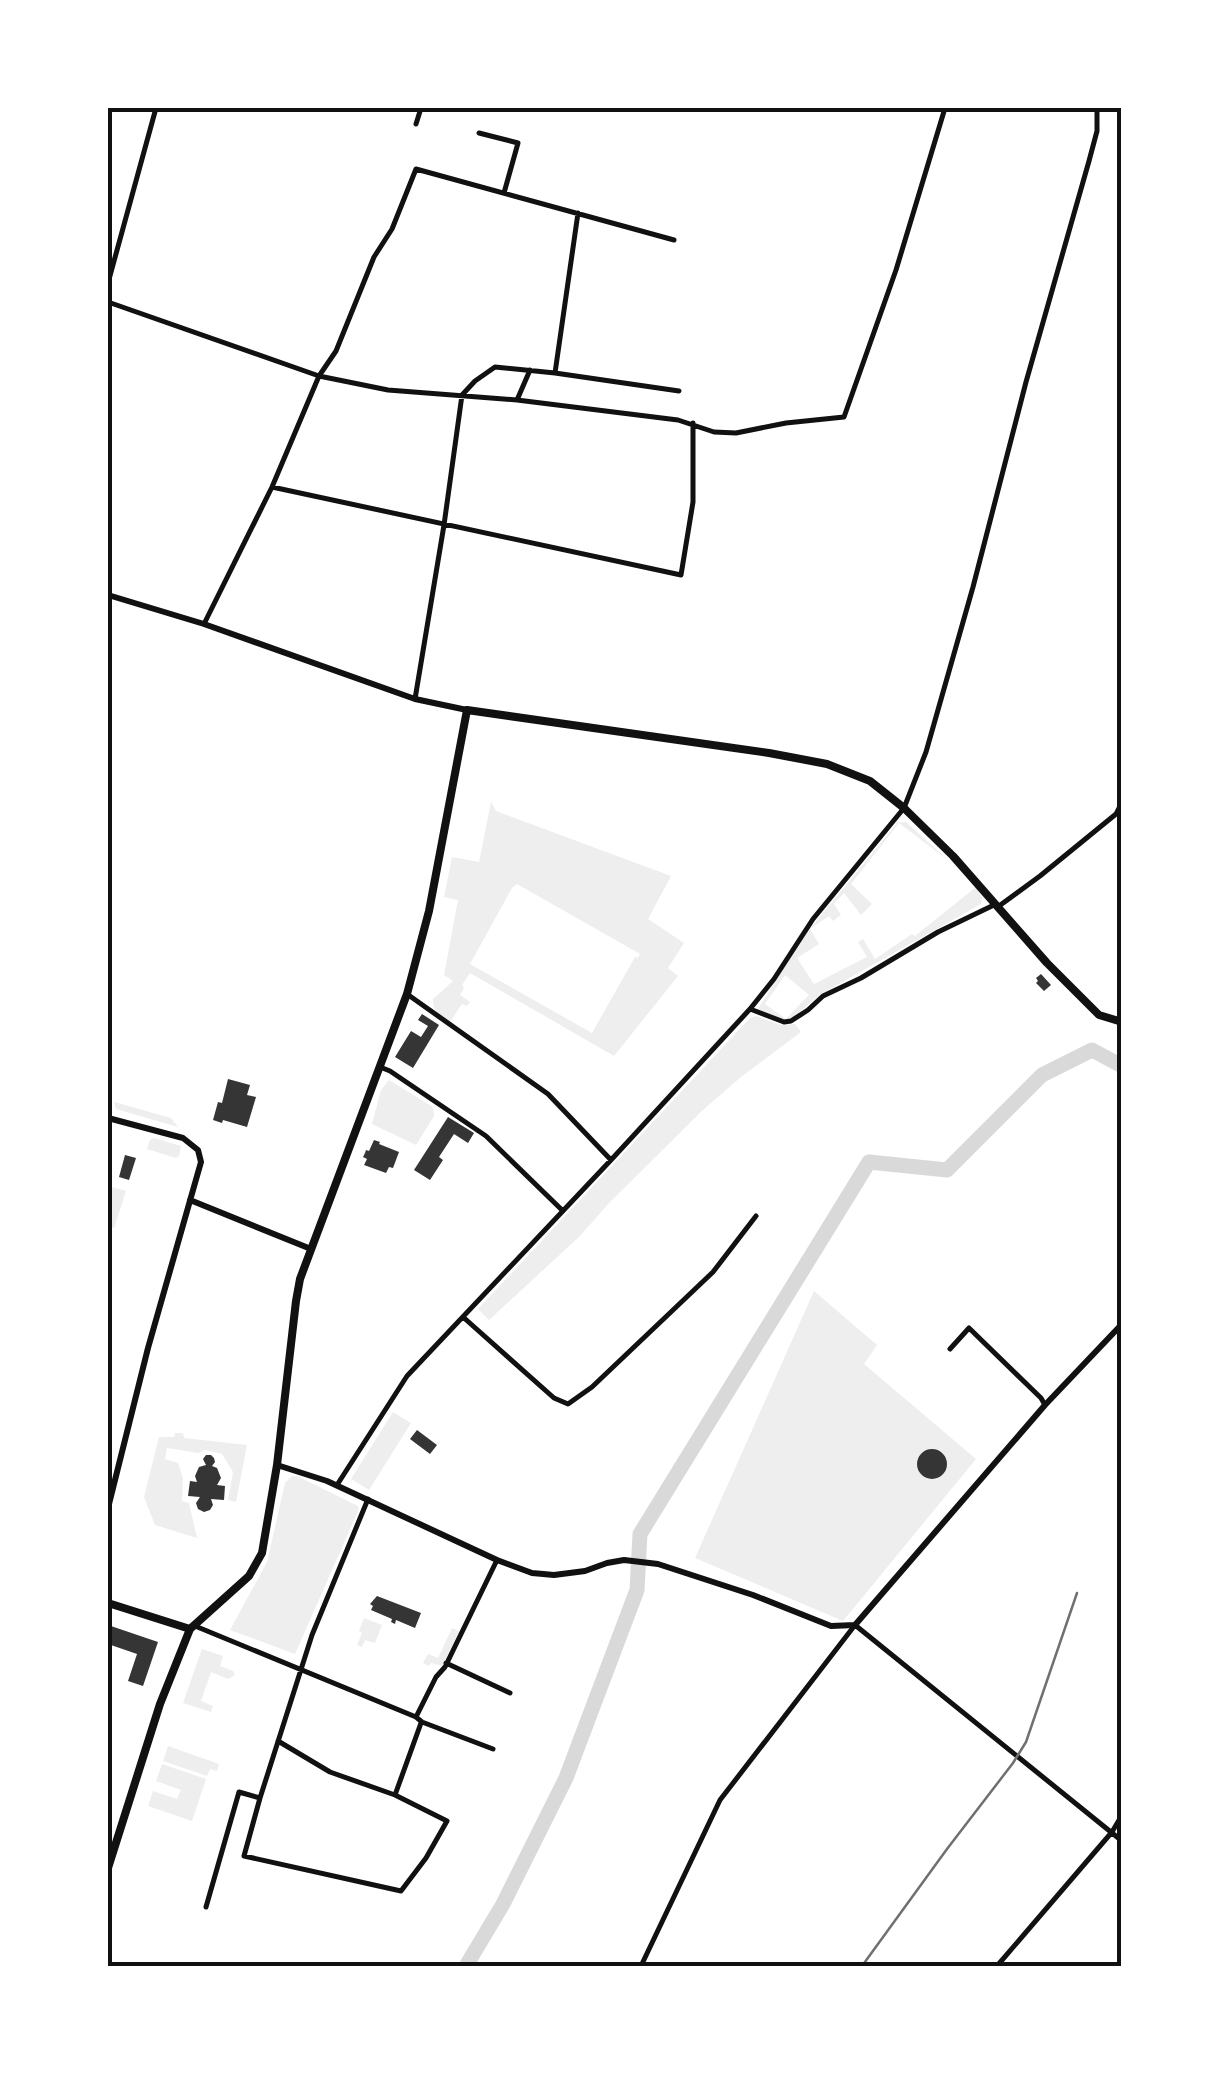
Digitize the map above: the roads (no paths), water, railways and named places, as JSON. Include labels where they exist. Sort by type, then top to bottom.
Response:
[{"type":"main road","points":[[172,1674],[192,1628],[249,1576],[262,1553],[278,1465],[296,1302],[311,1249],[407,994],[429,911],[467,710],[752,750],[827,764],[870,782],[904,808],[953,856],[1099,1016],[1122,1022]]},
{"type":"main road","points":[[108,1603],[192,1628]]},
{"type":"main road","points":[[108,1868],[112,1836],[178,1660]]},
{"type":"street","points":[[108,284],[156,108]]},
{"type":"street","points":[[416,124],[421,108]]},
{"type":"street","points":[[108,302],[319,376],[388,390],[517,400],[694,424],[714,432],[736,433],[786,423],[844,418],[896,270],[945,108]]},
{"type":"street","points":[[337,1485],[408,1376],[750,1009],[813,919],[904,808],[926,752],[974,588],[1026,382],[1090,161],[1098,108]]},
{"type":"street","points":[[479,133],[518,143],[504,193]]},
{"type":"street","points":[[204,624],[272,487],[319,376],[336,352],[374,257],[392,230],[416,169],[674,240]]},
{"type":"street","points":[[556,372],[578,212]]},
{"type":"street","points":[[416,699],[462,395],[495,367],[679,391]]},
{"type":"street","points":[[517,400],[530,370]]},
{"type":"street","points":[[272,487],[680,575],[693,502],[694,424]]},
{"type":"street","points":[[108,595],[204,624],[416,699],[467,710]]},
{"type":"street","points":[[750,1009],[791,1022],[823,996],[938,932],[997,905],[1116,814],[1122,802]]},
{"type":"street","points":[[407,994],[548,1094],[611,1160]]},
{"type":"street","points":[[380,1067],[486,1136],[564,1211]]},
{"type":"street","points":[[108,1118],[183,1138],[196,1147],[201,1162],[108,1508]]},
{"type":"street","points":[[190,1200],[311,1249]]},
{"type":"street","points":[[463,1317],[554,1398],[568,1404],[592,1387],[712,1272],[756,1216]]},
{"type":"street","points":[[644,1966],[720,1800],[855,1625],[1045,1405],[1122,1324]]},
{"type":"street","points":[[950,1348],[969,1328],[1045,1405]]},
{"type":"street","points":[[278,1465],[337,1485],[532,1573],[585,1571],[624,1560],[658,1564],[752,1594],[831,1626],[855,1625],[1122,1841]]},
{"type":"street","points":[[278,1740],[330,1772],[395,1795],[447,1821],[401,1891],[244,1856],[260,1798],[300,1668],[368,1499]]},
{"type":"street","points":[[395,1795],[436,1677],[497,1560]]},
{"type":"street","points":[[192,1628],[300,1668],[493,1750]]},
{"type":"street","points":[[446,1663],[510,1693]]},
{"type":"street","points":[[206,1907],[239,1792],[260,1798]]},
{"type":"street","points":[[997,1966],[1122,1816]]},
{"type":"waterway","points":[[466,1966],[503,1904],[566,1778],[637,1590],[640,1534],[869,1162],[947,1170],[1042,1075],[1092,1050],[1122,1066]]},
{"type":"railway","points":[[862,1966],[1026,1742],[1077,1593]]}]
